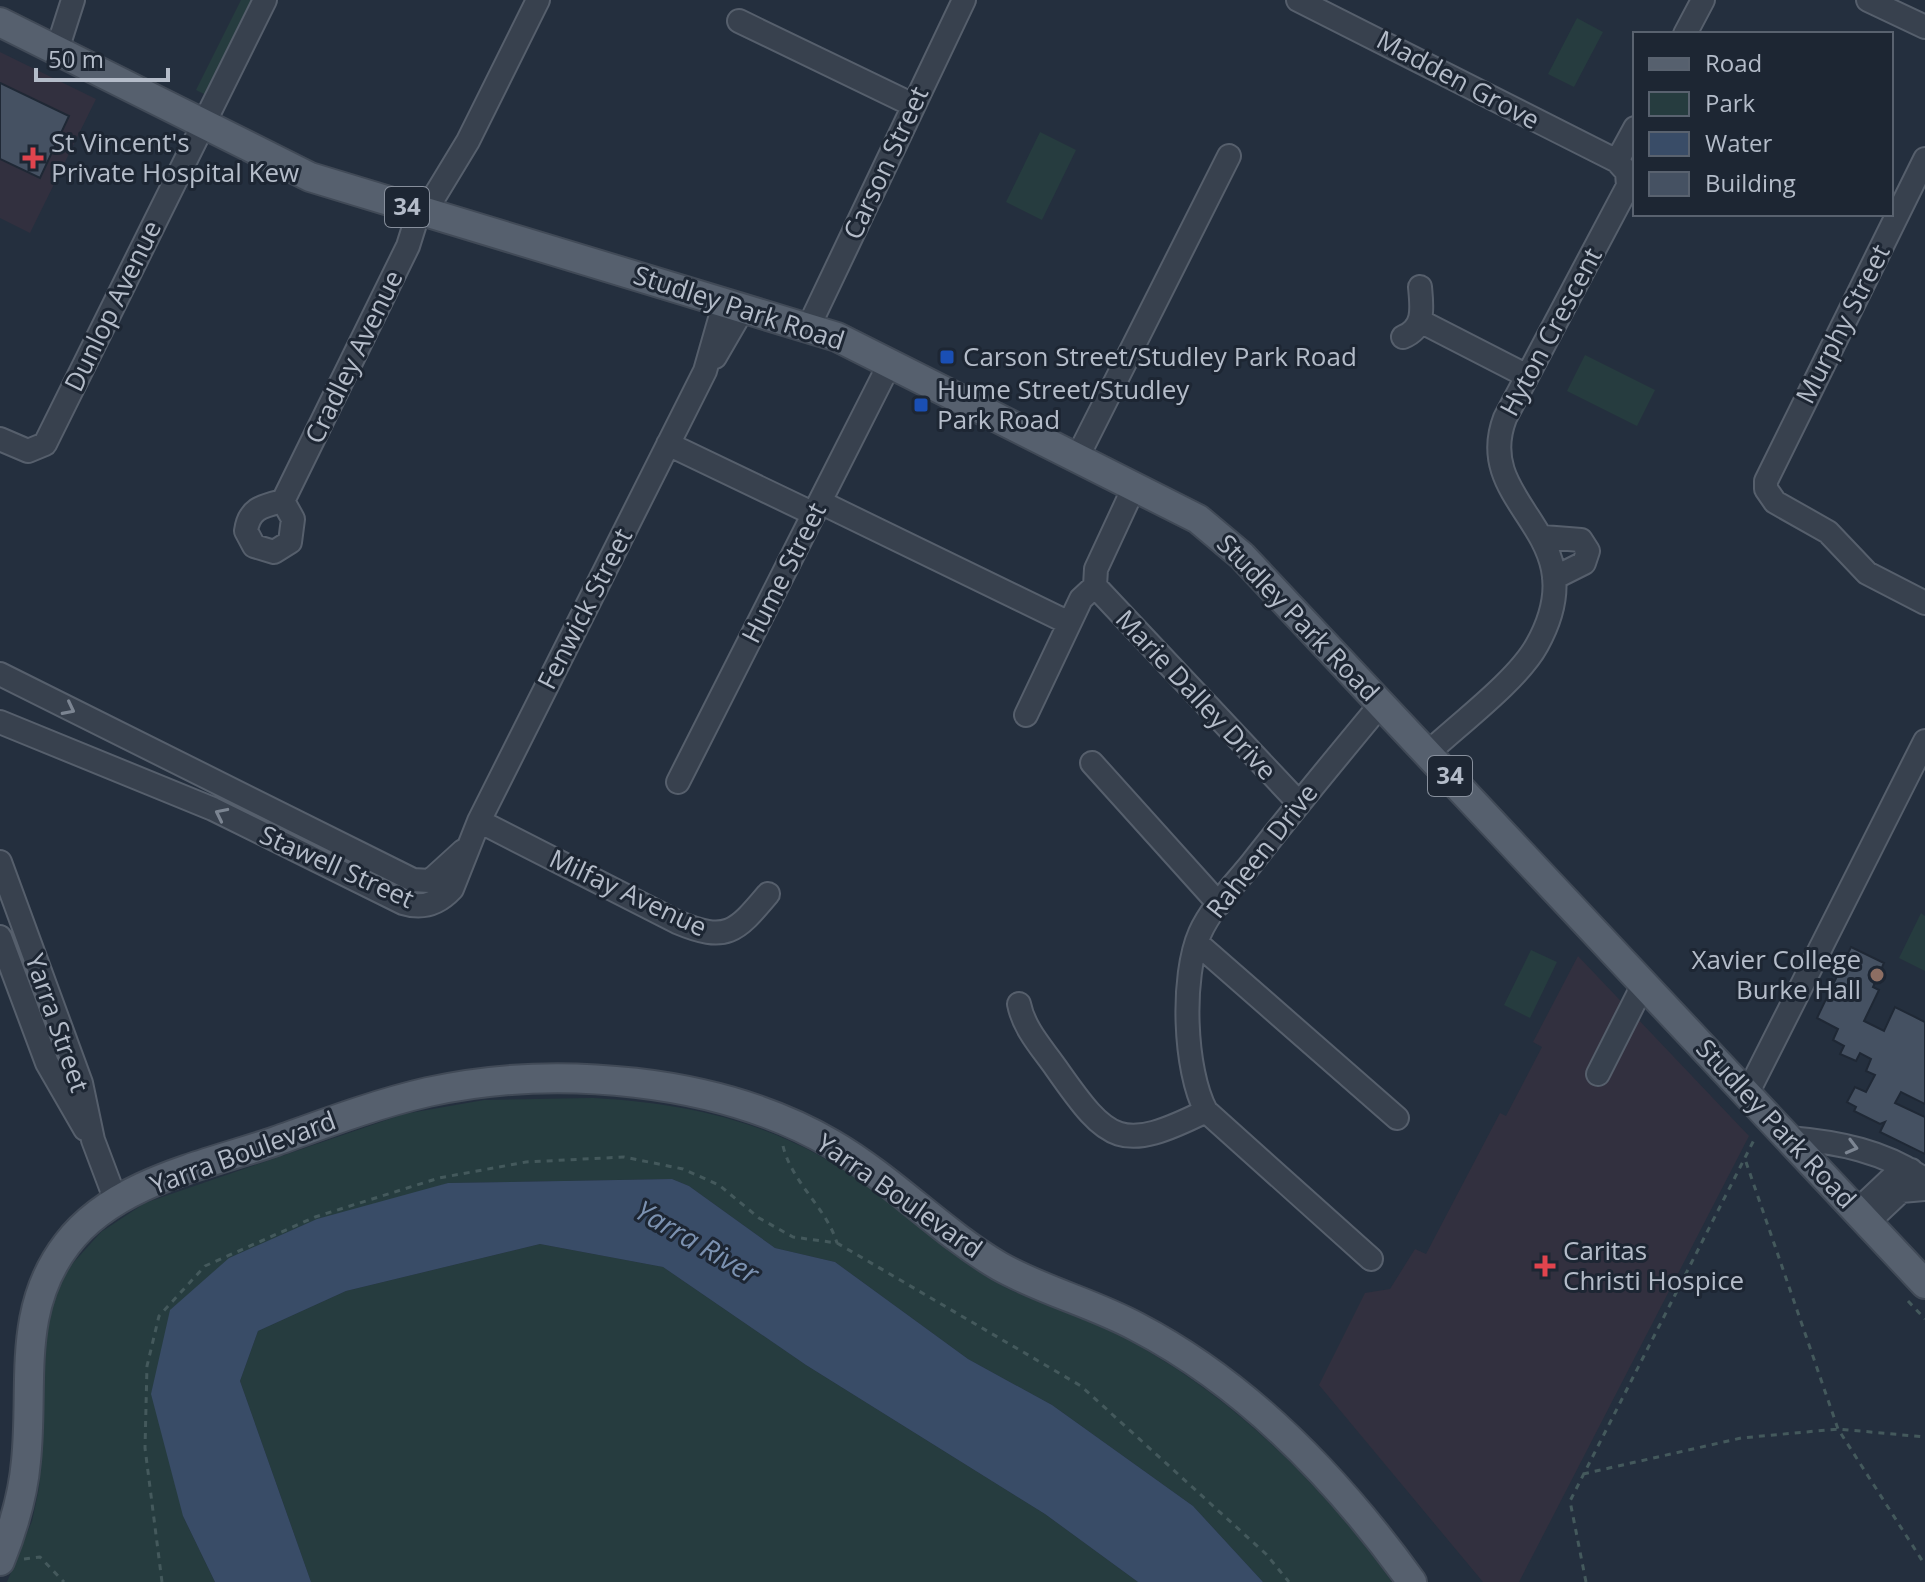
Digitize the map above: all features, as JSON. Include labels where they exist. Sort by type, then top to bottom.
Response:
[{"type":"main road","name":"Studley Park Road","points":[[0,22],[310,177],[809,326],[1178,506],[1221,537],[1428,753],[1925,1284]]},
{"type":"main road","name":"Yarra Boulevard","points":[[10,1560],[25,1470],[27,1359],[38,1295],[65,1246],[116,1201],[183,1173],[368,1109],[459,1087],[535,1081],[620,1082],[693,1091],[777,1116],[841,1149],[1003,1268],[1133,1324],[1186,1358],[1304,1454],[1365,1521],[1412,1582]]},
{"type":"street","points":[[47,45],[65,0]]},
{"type":"street","points":[[47,45],[73,0]]},
{"type":"street","name":"Dunlop Avenue","points":[[0,439],[28,451],[45,444],[265,0]]},
{"type":"street","name":"Cradley Avenue","points":[[283,501],[408,246],[430,214],[538,0]]},
{"type":"street","name":"Carson Street","points":[[809,326],[964,0]]},
{"type":"street","name":"Madden Grove","points":[[1298,0],[1617,161]]},
{"type":"street","points":[[1686,32],[1703,0]]},
{"type":"street","points":[[1868,0],[1925,27]]},
{"type":"street","points":[[739,21],[913,105]]},
{"type":"street","points":[[1617,161],[1633,132]]},
{"type":"street","points":[[1078,456],[1229,156]]},
{"type":"street","name":"Murphy Street","points":[[1925,159],[1769,472],[1766,489],[1775,502],[1837,539],[1867,573],[1925,603]]},
{"type":"street","name":"Hyton Crescent","points":[[1428,753],[1529,657],[1550,613],[1554,578],[1543,537],[1508,488],[1499,459],[1500,431],[1628,186],[1627,172],[1617,161]]},
{"type":"street","points":[[1403,337],[1417,329],[1420,321],[1420,287]]},
{"type":"street","name":"Fenwick Street","points":[[467,847],[705,371],[731,335],[735,304]]},
{"type":"street","points":[[1420,321],[1527,376]]},
{"type":"street","name":"Hume Street","points":[[678,782],[890,363]]},
{"type":"street","points":[[668,444],[1069,623]]},
{"type":"street","points":[[1026,715],[1081,599],[1095,586],[1096,569],[1135,485]]},
{"type":"street","points":[[1543,537],[1581,540],[1588,551],[1584,563],[1554,578]]},
{"type":"street","name":"Marie Dalley Drive","points":[[1095,586],[1299,803]]},
{"type":"street","name":"Stawell Street","points":[[0,674],[413,880],[430,881],[467,847]]},
{"type":"street","name":"Raheen Drive","points":[[1371,1259],[1206,1111],[1192,1076],[1190,982],[1197,943],[1219,904],[1381,704]]},
{"type":"street","name":"Stawell Street","points":[[0,722],[182,796],[414,906],[433,903],[452,889],[467,847]]},
{"type":"street","points":[[1747,1094],[1925,741]]},
{"type":"street","points":[[1092,763],[1219,904]]},
{"type":"street","name":"Milfay Avenue","points":[[479,821],[677,922],[707,933],[718,934],[738,927],[768,894]]},
{"type":"street","name":"Yarra Street","points":[[0,862],[81,1083],[93,1140],[116,1201]]},
{"type":"street","name":"Yarra Street","points":[[0,937],[47,1063],[67,1102],[93,1140]]},
{"type":"street","points":[[1197,943],[1397,1118]]},
{"type":"street","points":[[1598,1074],[1644,983]]},
{"type":"street","points":[[1019,1004],[1028,1028],[1081,1104],[1102,1127],[1118,1134],[1149,1136],[1206,1111]]},
{"type":"street","points":[[1789,1138],[1852,1146],[1918,1175]]},
{"type":"street","points":[[1862,1217],[1893,1177],[1918,1175]]},
{"type":"street","points":[[1862,1217],[1901,1191],[1925,1189]]},
{"type":"path","points":[[782,1138],[787,1161],[832,1227],[837,1243]]},
{"type":"path","points":[[1586,1582],[1570,1501],[1755,1138]]},
{"type":"path","points":[[162,1582],[145,1448],[147,1366],[159,1316],[205,1266],[315,1217],[439,1178],[526,1162],[624,1157],[683,1169],[719,1185],[759,1218],[793,1237],[837,1243],[1081,1386],[1266,1554],[1289,1582]]},
{"type":"path","points":[[1745,1161],[1838,1429],[1925,1565]]},
{"type":"path","points":[[1583,1474],[1741,1438],[1838,1429],[1925,1437]]},
{"type":"path","points":[[10,1560],[40,1557],[64,1582]]},
{"type":"shaded area","name":"St Vincent's Private Hospital Kew","points":[[0,52],[96,99],[30,233],[0,218]]},
{"type":"shaded area","name":"Caritas Christi Hospice","points":[[1578,956],[1749,1136],[1519,1582],[1483,1582],[1319,1385],[1365,1293],[1390,1289],[1415,1249],[1426,1254],[1500,1113],[1506,1116],[1542,1047],[1533,1042]]},
{"type":"green space","points":[[241,0],[258,0],[210,97],[196,90]]},
{"type":"green space","points":[[1577,18],[1603,32],[1574,87],[1548,74]]},
{"type":"green space","points":[[1040,132],[1076,150],[1042,220],[1006,202]]},
{"type":"green space","points":[[1585,355],[1655,390],[1637,426],[1567,391]]},
{"type":"green space","points":[[1921,913],[1925,916],[1925,971],[1899,958]]},
{"type":"green space","points":[[1531,950],[1557,962],[1530,1018],[1504,1005]]},
{"type":"green space","points":[[593,1098],[669,1106],[772,1133],[838,1166],[871,1188],[960,1259],[992,1280],[1141,1347],[1213,1395],[1279,1451],[1339,1514],[1392,1582],[1263,1582],[1193,1506],[1052,1405],[968,1359],[835,1262],[775,1248],[689,1186],[672,1179],[448,1183],[229,1258],[183,1516],[215,1582],[7,1582],[32,1521],[39,1488],[47,1319],[64,1273],[101,1232],[145,1203],[404,1114],[484,1100]]},
{"type":"green space","points":[[540,1244],[663,1267],[806,1365],[1045,1514],[1138,1582],[311,1582],[240,1381],[258,1331],[346,1291]]},
{"type":"water","name":"Yarra River","points":[[672,1179],[689,1186],[775,1248],[835,1262],[968,1359],[1052,1405],[1193,1506],[1263,1582],[1138,1582],[1045,1514],[806,1365],[663,1267],[540,1244],[346,1291],[258,1331],[240,1381],[311,1582],[215,1582],[183,1516],[151,1394],[170,1310],[229,1258],[317,1219],[448,1183]]},
{"type":"building","points":[[0,83],[69,116],[40,178],[0,159]]},
{"type":"building","points":[[1851,947],[1884,963],[1873,987],[1879,990],[1864,1021],[1884,1031],[1895,1007],[1925,1022],[1925,1104],[1901,1092],[1895,1103],[1925,1117],[1925,1154],[1880,1132],[1885,1122],[1880,1124],[1854,1111],[1856,1107],[1847,1102],[1855,1087],[1866,1092],[1875,1075],[1866,1071],[1871,1059],[1860,1053],[1856,1061],[1840,1054],[1844,1046],[1833,1040],[1838,1029],[1817,1018]]},
{"type":"place","name":"St Vincent's Private Hospital Kew","points":[[33,158]]},
{"type":"place","name":"Carson Street/Studley Park Road","points":[[947,357]]},
{"type":"place","name":"Hume Street/Studley Park Road","points":[[921,405]]},
{"type":"place","name":"Xavier College Burke Hall","points":[[1877,975]]},
{"type":"place","name":"Caritas Christi Hospice","points":[[1545,1266]]}]
